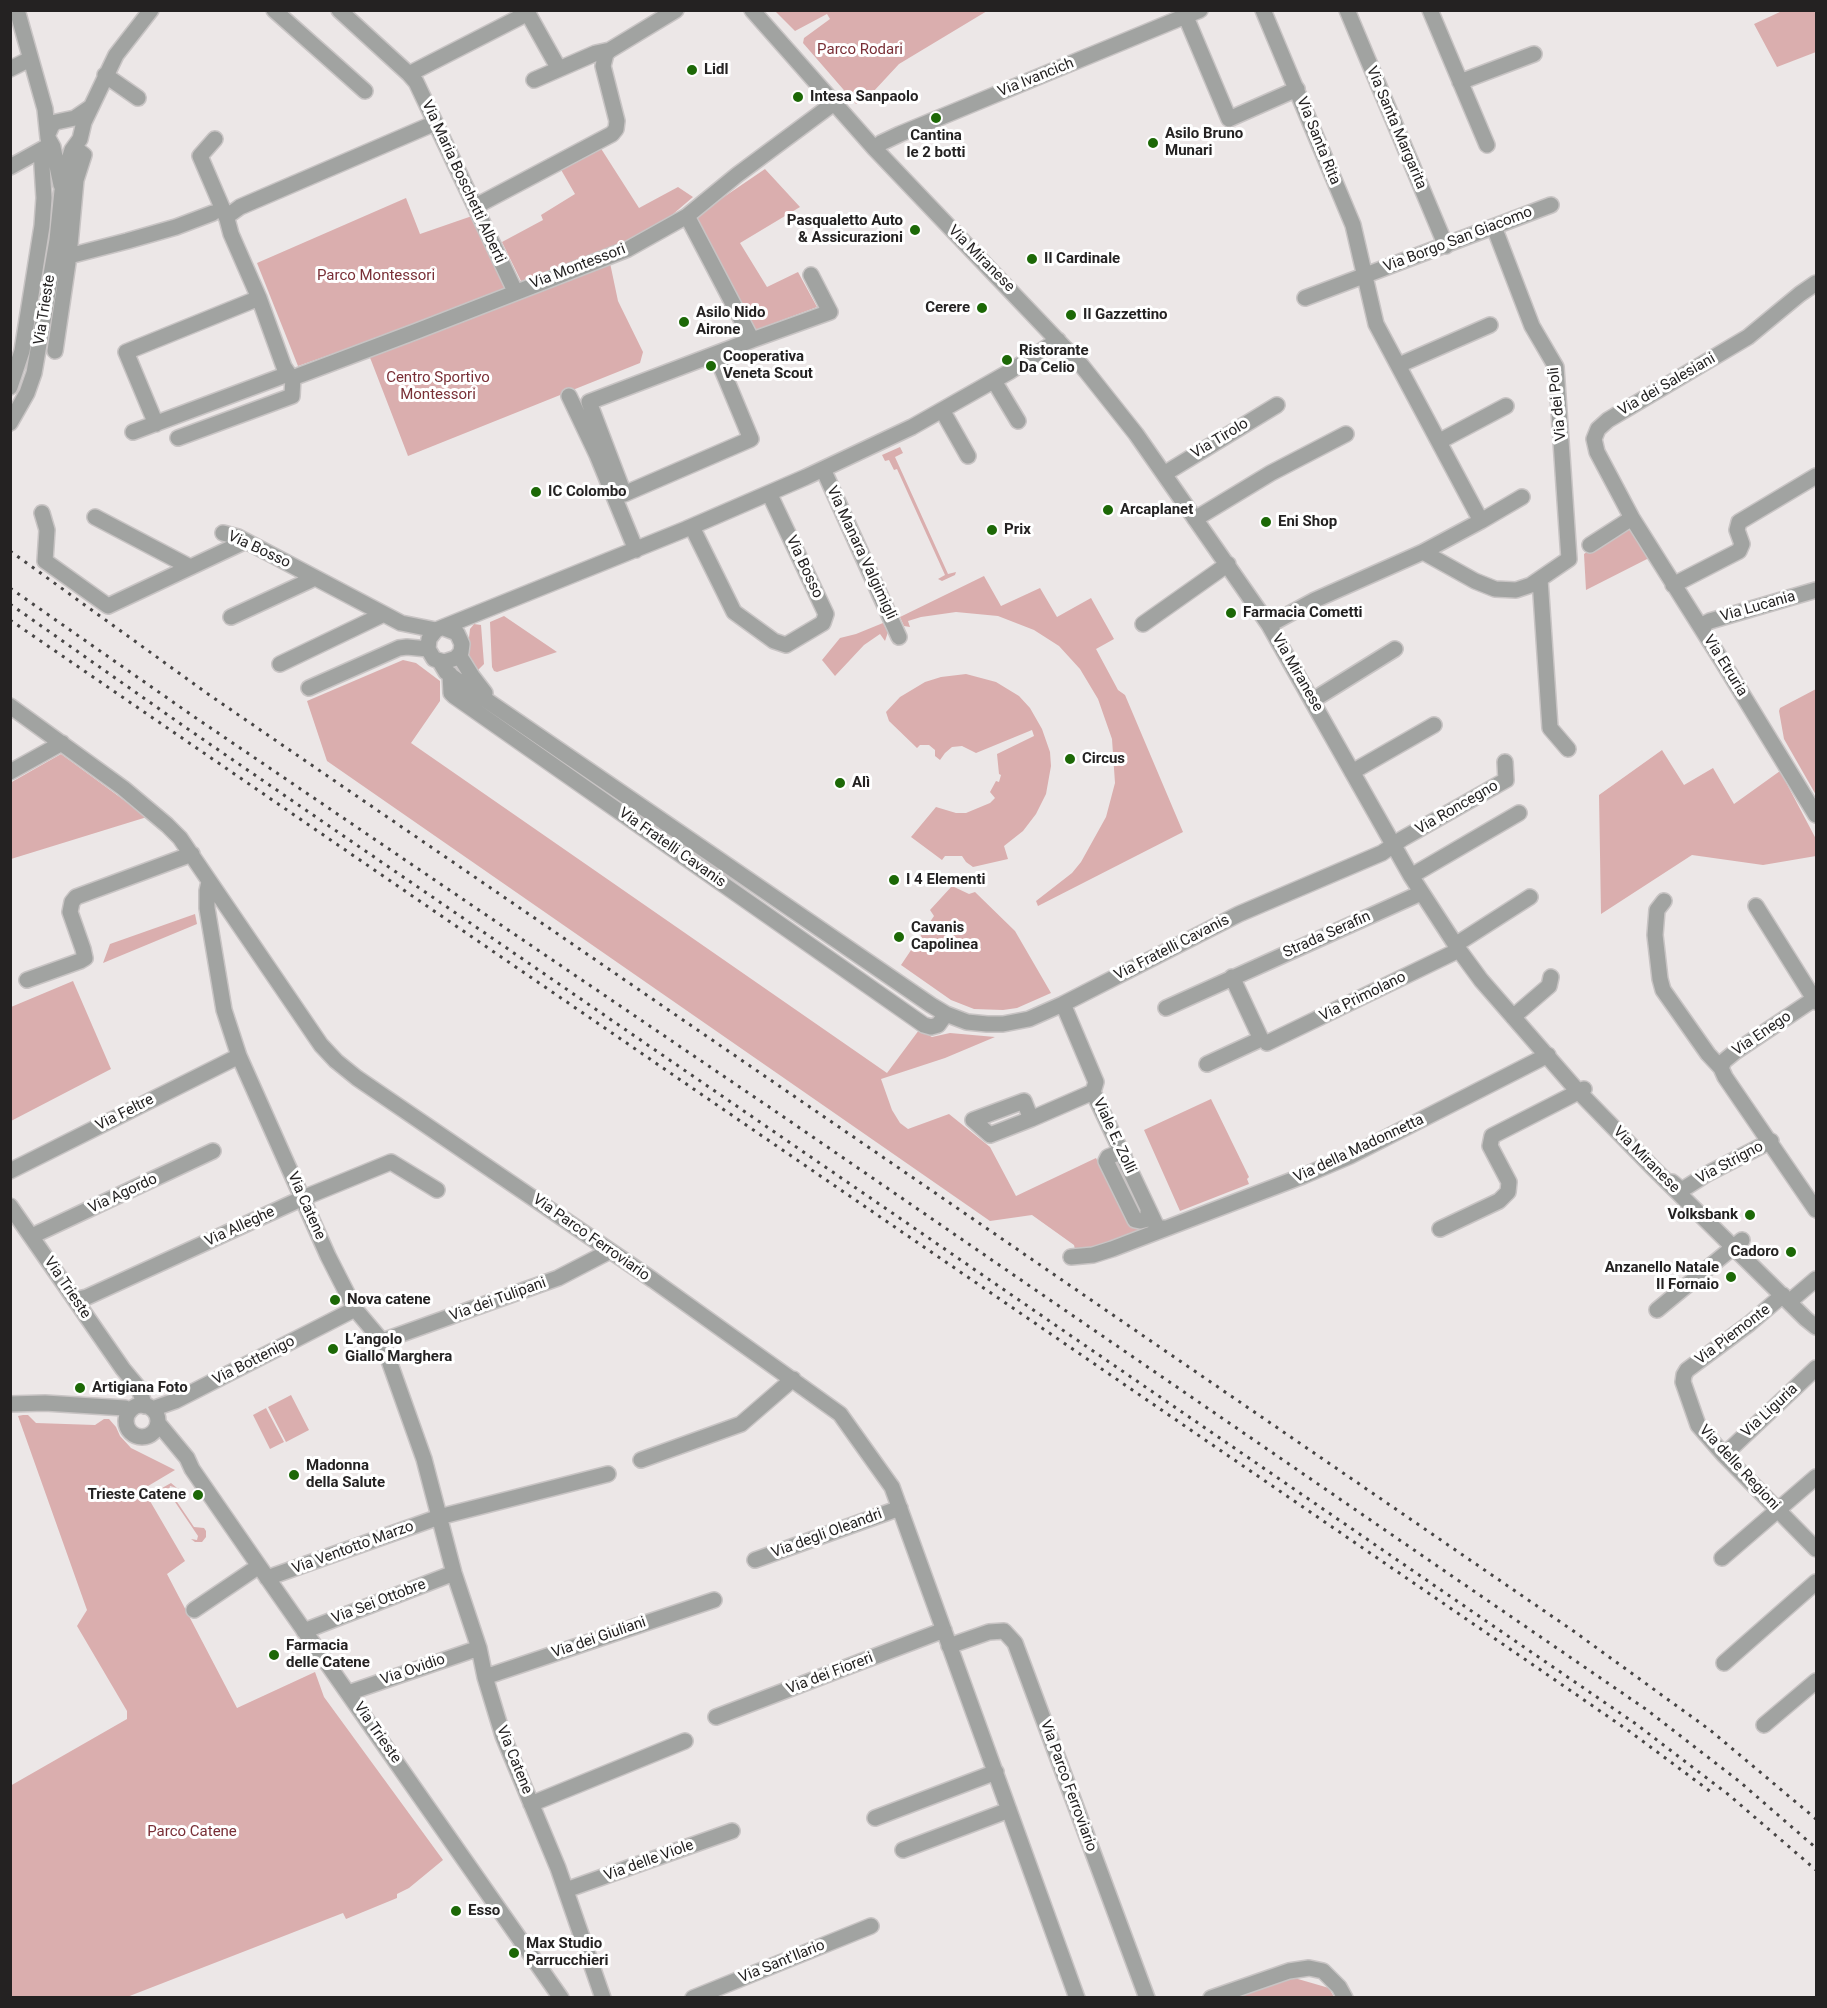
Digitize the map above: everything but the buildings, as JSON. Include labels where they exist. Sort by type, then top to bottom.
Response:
[{"type":"street","points":[[17,10],[46,111],[48,144]]},
{"type":"street","name":"Via Trieste","points":[[10,423],[32,381],[61,213],[62,191],[76,144],[90,107],[116,55],[151,10]]},
{"type":"street","points":[[274,10],[365,91]]},
{"type":"street","points":[[344,15],[363,10]]},
{"type":"street","points":[[476,206],[612,134],[616,129],[616,117],[603,66],[606,54],[676,10]]},
{"type":"street","name":"Via Miranese","points":[[752,10],[874,148],[1058,340],[1107,396],[1269,625],[1393,846],[1457,948],[1513,1017],[1553,1061],[1637,1144],[1687,1186]]},
{"type":"street","name":"Via Ivancich","points":[[874,148],[881,142],[1185,14],[1200,10]]},
{"type":"street","name":"Via Santa Rita","points":[[1263,10],[1353,225],[1365,275]]},
{"type":"street","name":"Via Santa Margarita","points":[[1347,10],[1446,246]]},
{"type":"street","points":[[1430,11],[1487,146]]},
{"type":"street","points":[[409,74],[527,12],[559,69]]},
{"type":"street","points":[[1185,14],[1229,119],[1297,89]]},
{"type":"street","name":"Via Maria Boschetti Alberti","points":[[344,15],[416,82],[515,291]]},
{"type":"street","points":[[534,80],[596,53],[610,50]]},
{"type":"street","points":[[1460,82],[1534,54]]},
{"type":"street","points":[[10,69],[30,59]]},
{"type":"street","points":[[105,75],[138,98]]},
{"type":"street","name":"Via Montessori","points":[[133,432],[290,376],[628,249],[687,216],[737,175],[834,103]]},
{"type":"street","points":[[10,387],[22,351],[42,226],[48,144],[52,125],[75,118],[90,107]]},
{"type":"street","points":[[46,111],[76,124],[76,144],[84,155],[76,180],[69,256],[55,351]]},
{"type":"street","points":[[69,256],[220,216],[435,123]]},
{"type":"street","points":[[178,438],[292,396],[290,376],[231,234],[220,216],[200,156],[215,139]]},
{"type":"street","points":[[48,144],[62,152],[76,144]]},
{"type":"street","points":[[10,167],[48,144]]},
{"type":"street","name":"Via Trieste","points":[[48,144],[62,191]]},
{"type":"street","name":"Via Borgo San Giacomo","points":[[1305,298],[1551,205]]},
{"type":"street","points":[[687,216],[752,340]]},
{"type":"street","name":"Via dei Poli","points":[[1423,552],[1475,581],[1495,589],[1516,591],[1540,579],[1569,559],[1555,363],[1532,326],[1494,227]]},
{"type":"street","points":[[716,355],[751,439],[624,494],[589,402],[830,312],[811,275]]},
{"type":"street","name":"Via Borgo San Giacomo","points":[[1365,275],[1376,324],[1481,521]]},
{"type":"street","name":"Via dei Salesiani","points":[[1632,518],[1597,452],[1594,439],[1598,429],[1608,420],[1748,337],[1816,283]]},
{"type":"street","points":[[154,424],[126,352],[259,298]]},
{"type":"street","points":[[1399,365],[1491,325]]},
{"type":"street","name":"Via Bosso","points":[[434,637],[453,622],[478,614],[692,527],[823,469],[942,410],[994,381],[1058,340]]},
{"type":"street","points":[[994,381],[1018,421]]},
{"type":"street","points":[[569,396],[597,455],[636,550]]},
{"type":"street","name":"Via Tirolo","points":[[1164,474],[1277,405]]},
{"type":"street","points":[[1440,441],[1506,406]]},
{"type":"street","points":[[942,410],[968,456]]},
{"type":"street","points":[[1195,519],[1271,473],[1346,434]]},
{"type":"street","name":"Via Manara Valgimigli","points":[[823,469],[899,637]]},
{"type":"street","points":[[1673,585],[1739,551],[1742,544],[1737,530],[1739,522],[1816,476]]},
{"type":"street","name":"Via Bosso","points":[[692,527],[734,612],[774,641],[786,645],[823,623],[826,614],[769,493]]},
{"type":"street","points":[[1269,625],[1315,600],[1423,552],[1522,497]]},
{"type":"street","points":[[42,513],[47,530],[45,561],[108,606],[190,567]]},
{"type":"street","points":[[95,517],[190,567]]},
{"type":"street","points":[[1590,545],[1632,518]]},
{"type":"street","name":"Via Etruria","points":[[1632,518],[1816,815]]},
{"type":"street","name":"Via Bosso","points":[[190,567],[243,543],[379,616],[434,637]]},
{"type":"street","points":[[1143,624],[1228,564]]},
{"type":"street","points":[[1540,579],[1550,729],[1568,749]]},
{"type":"street","name":"Via Bosso","points":[[231,617],[311,580]]},
{"type":"street","name":"Via Lucania","points":[[1700,626],[1710,621],[1816,590]]},
{"type":"street","name":"Via Bosso","points":[[309,688],[399,648],[454,631],[460,637],[467,624],[478,614]]},
{"type":"street","points":[[280,664],[379,616]]},
{"type":"street","points":[[434,637],[434,659],[440,662],[453,661],[459,655],[462,644],[460,637]]},
{"type":"street","points":[[1313,700],[1395,649]]},
{"type":"street","name":"Via Fratelli Cavanis","points":[[459,655],[471,676],[499,708]]},
{"type":"street","name":"Via Fratelli Cavanis","points":[[440,662],[450,674],[763,892],[931,1005],[967,1022],[1004,1024],[1029,1019],[1239,914],[1382,853],[1393,846]]},
{"type":"street","name":"Via Fratelli Cavanis","points":[[450,674],[451,693],[454,696],[924,1025],[930,1027],[940,1023],[946,1014]]},
{"type":"street","name":"Via Parco Ferroviario","points":[[10,706],[123,788],[167,825],[192,854],[321,1045],[336,1061],[357,1078],[610,1251],[840,1414],[892,1487],[1077,1998]]},
{"type":"street","points":[[1352,772],[1434,725]]},
{"type":"street","points":[[10,772],[62,743]]},
{"type":"street","name":"Via Roncegno","points":[[1393,846],[1506,780],[1505,762]]},
{"type":"street","points":[[1411,876],[1519,813]]},
{"type":"street","points":[[27,980],[80,962],[85,958],[84,949],[70,912],[72,902],[76,897],[192,854]]},
{"type":"street","name":"Via Catene","points":[[209,882],[207,908],[222,999],[239,1056],[355,1309],[382,1341],[424,1459],[454,1573],[479,1648],[485,1677],[503,1736],[566,1890],[603,1998]]},
{"type":"street","name":"Strada Serafin","points":[[1166,1008],[1421,893]]},
{"type":"street","points":[[1457,948],[1530,897]]},
{"type":"street","points":[[1664,901],[1657,910],[1655,935],[1661,984],[1669,1000],[1723,1072],[1816,1210]]},
{"type":"street","points":[[1756,906],[1815,1000]]},
{"type":"street","name":"Via Primolano","points":[[1267,1043],[1457,948]]},
{"type":"street","points":[[1207,1064],[1261,1039],[1232,977]]},
{"type":"street","points":[[1513,1017],[1548,986],[1551,977]]},
{"type":"street","name":"Via Enego","points":[[1723,1072],[1724,1061],[1735,1052],[1815,1000]]},
{"type":"street","name":"Viale E. Zolli","points":[[1063,1004],[1096,1082],[1094,1092],[1155,1225],[1164,1228]]},
{"type":"street","points":[[909,1014],[923,1015],[931,1005]]},
{"type":"street","name":"Via Feltre","points":[[10,1171],[239,1056]]},
{"type":"street","name":"Via della Madonnetta","points":[[1071,1257],[1096,1255],[1253,1196],[1350,1156],[1553,1061]]},
{"type":"street","points":[[1440,1229],[1498,1201],[1508,1192],[1509,1182],[1490,1146],[1492,1136],[1582,1090]]},
{"type":"street","name":"Via Miranese","points":[[1582,1090],[1652,1167],[1704,1210],[1810,1315],[1816,1326]]},
{"type":"street","points":[[1031,1119],[1094,1092]]},
{"type":"street","name":"Via Strigno","points":[[1687,1186],[1771,1141]]},
{"type":"street","name":"Via Agordo","points":[[32,1236],[213,1151]]},
{"type":"street","name":"Via Alleghe","points":[[75,1300],[83,1299],[303,1198],[391,1162],[436,1190]]},
{"type":"street","points":[[1652,1167],[1679,1188],[1687,1186],[1685,1194],[1704,1210]]},
{"type":"street","name":"Via Trieste","points":[[10,1206],[123,1370],[142,1416],[182,1464],[192,1470],[561,1998]]},
{"type":"street","points":[[1657,1310],[1738,1243]]},
{"type":"street","name":"Via dei Tulipani","points":[[382,1341],[558,1278],[610,1251]]},
{"type":"street","name":"Via Piemonte","points":[[1684,1375],[1749,1324],[1784,1291],[1816,1279]]},
{"type":"street","name":"Via Bottenigo","points":[[10,1404],[45,1402],[125,1408],[142,1416],[355,1309]]},
{"type":"street","name":"Via Liguria","points":[[1724,1455],[1816,1368]]},
{"type":"street","name":"Via delle Regioni","points":[[1684,1375],[1684,1386],[1697,1423],[1724,1455],[1816,1549]]},
{"type":"street","points":[[641,1460],[741,1424],[793,1379]]},
{"type":"street","points":[[439,1517],[608,1474]]},
{"type":"street","points":[[1722,1558],[1816,1477]]},
{"type":"street","name":"Via degli Oleandri","points":[[754,1560],[900,1508]]},
{"type":"street","name":"Via Ventotto Marzo","points":[[194,1610],[263,1572],[439,1517]]},
{"type":"street","name":"Via Sei Ottobre","points":[[303,1631],[454,1573]]},
{"type":"street","points":[[1724,1663],[1816,1582]]},
{"type":"street","name":"Via dei Giuliani","points":[[485,1677],[714,1600]]},
{"type":"street","name":"Via dei Fioreri","points":[[717,1718],[944,1630]]},
{"type":"street","name":"Via Parco Ferroviario","points":[[949,1646],[989,1632],[1004,1631],[1015,1643],[1147,1998]]},
{"type":"street","name":"Via Ovidio","points":[[348,1693],[479,1648]]},
{"type":"street","points":[[1764,1725],[1816,1681]]},
{"type":"street","points":[[531,1804],[685,1741]]},
{"type":"street","points":[[875,1818],[996,1772]]},
{"type":"street","points":[[903,1850],[1010,1809]]},
{"type":"street","name":"Via delle Viole","points":[[566,1890],[732,1831]]},
{"type":"street","name":"Via Sant'Ilario","points":[[693,1998],[871,1926]]},
{"type":"street","points":[[1211,1998],[1289,1971],[1310,1968],[1323,1971],[1339,1987],[1345,1998]]},
{"type":"green space","name":"Parco Rodari","points":[[775,11],[987,11],[899,64],[873,92],[856,104],[803,43],[804,38],[830,19],[827,14],[795,31]]},
{"type":"green space","points":[[1782,11],[1814,11],[1816,14],[1816,52],[1777,67],[1754,24]]},
{"type":"green space","points":[[600,147],[639,208],[678,187],[693,197],[665,221],[628,242],[521,281],[502,242],[543,220],[541,215],[575,194],[560,168]]},
{"type":"green space","points":[[765,169],[800,207],[740,243],[767,287],[798,272],[817,307],[753,331],[693,218]]},
{"type":"green space","name":"Parco Montessori","points":[[406,198],[420,234],[472,216],[505,289],[400,330],[298,366],[257,263]]},
{"type":"green space","name":"Centro Sportivo Montessori","points":[[610,263],[618,301],[643,352],[640,363],[408,456],[369,355]]},
{"type":"green space","points":[[900,447],[903,453],[895,457],[948,574],[956,572],[955,575],[942,581],[938,579],[945,575],[897,469],[894,470],[889,460],[885,461],[882,455]]},
{"type":"green space","points":[[1624,526],[1632,527],[1651,557],[1586,590],[1584,554]]},
{"type":"green space","points":[[984,576],[1001,606],[1040,588],[1057,617],[1091,598],[1114,639],[1096,649],[1118,690],[1125,695],[1183,832],[1038,906],[1036,901],[1072,873],[1081,862],[1106,817],[1115,783],[1112,739],[1098,699],[1080,669],[1059,646],[1034,630],[998,616],[956,612],[921,617],[908,621],[910,627],[904,626],[900,617]]},
{"type":"green space","points":[[504,616],[557,652],[497,672],[494,671],[490,622]]},
{"type":"green space","points":[[883,623],[888,632],[885,641],[880,634],[864,645],[835,676],[822,660],[840,638]]},
{"type":"green space","points":[[474,624],[481,625],[484,664],[478,670],[469,655],[470,629]]},
{"type":"green space","points":[[403,660],[416,663],[440,681],[440,701],[411,743],[887,1073],[919,1030],[932,1037],[950,1033],[995,1037],[945,1058],[881,1079],[892,1110],[900,1123],[908,1129],[949,1114],[990,1147],[1016,1196],[1096,1158],[1131,1226],[1147,1224],[1150,1229],[1076,1254],[1074,1245],[1032,1215],[990,1221],[327,761],[307,701]]},
{"type":"green space","points":[[966,674],[996,682],[1019,696],[1030,708],[1042,729],[1050,752],[1051,766],[1046,794],[1036,814],[1023,831],[1004,846],[1008,859],[973,867],[962,856],[945,856],[942,860],[911,837],[936,807],[956,813],[966,813],[990,803],[995,798],[990,792],[996,781],[999,782],[1001,775],[997,754],[1034,736],[1032,730],[976,753],[962,746],[952,747],[940,760],[935,756],[935,750],[929,745],[920,745],[917,748],[889,721],[886,712],[900,697],[925,682],[941,677]]},
{"type":"green space","points":[[1816,689],[1816,795],[1784,739],[1779,711],[1780,708]]},
{"type":"green space","points":[[1662,750],[1684,785],[1713,768],[1734,804],[1780,771],[1816,839],[1816,856],[1763,865],[1692,855],[1601,914],[1599,795]]},
{"type":"green space","points":[[61,754],[147,817],[11,859],[10,783]]},
{"type":"green space","points":[[952,886],[969,894],[975,892],[1015,931],[1051,993],[1017,1008],[974,1009],[951,1000],[901,965],[934,916],[930,910]]},
{"type":"green space","points":[[195,914],[197,924],[103,963],[110,944]]},
{"type":"green space","points":[[73,981],[111,1069],[11,1121],[11,1007]]},
{"type":"green space","points":[[1211,1099],[1249,1177],[1247,1179],[1249,1184],[1180,1211],[1144,1130]]},
{"type":"green space","points":[[291,1395],[309,1430],[286,1442],[268,1407]]},
{"type":"green space","points":[[266,1408],[284,1442],[270,1449],[253,1415]]},
{"type":"green space","name":"Parco Catene","points":[[28,1415],[36,1423],[95,1425],[104,1419],[109,1419],[131,1448],[175,1470],[143,1489],[185,1561],[167,1574],[237,1708],[315,1672],[324,1697],[443,1860],[409,1888],[397,1894],[397,1898],[346,1919],[343,1913],[127,1997],[11,1997],[10,1786],[127,1719],[127,1711],[77,1626],[87,1610],[18,1416]]},
{"type":"green space","points":[[171,1483],[177,1488],[170,1486],[169,1490],[194,1527],[204,1528],[206,1531],[206,1537],[202,1542],[195,1542],[191,1539],[197,1540],[198,1536],[173,1499],[162,1498],[160,1493],[162,1488]]},
{"type":"green space","points":[[1291,1977],[1329,1988],[1334,1997],[1234,1998]]},
{"type":"railway","points":[[10,551],[208,694],[1572,1630],[1710,1730],[1816,1819]]},
{"type":"railway","points":[[10,588],[193,716],[775,1111],[1647,1710],[1740,1782],[1816,1848]]},
{"type":"railway","points":[[10,604],[185,727],[1636,1724],[1729,1795],[1816,1870]]},
{"type":"railway","points":[[10,620],[1542,1671],[1629,1731],[1711,1792]]},
{"type":"place","name":"Lidl","points":[[692,70]]},
{"type":"place","name":"Intesa Sanpaolo","points":[[798,97]]},
{"type":"place","name":"Cantina le 2 botti","points":[[936,118]]},
{"type":"place","name":"Asilo Bruno Munari","points":[[1153,143]]},
{"type":"place","name":"Pasqualetto Auto & Assicurazioni","points":[[915,230]]},
{"type":"place","name":"Il Cardinale","points":[[1032,259]]},
{"type":"place","name":"Cerere","points":[[982,308]]},
{"type":"place","name":"Il Gazzettino","points":[[1071,315]]},
{"type":"place","name":"Asilo Nido Airone","points":[[684,322]]},
{"type":"place","name":"Ristorante Da Celio","points":[[1007,360]]},
{"type":"place","name":"Cooperativa Veneta Scout","points":[[711,366]]},
{"type":"place","name":"IC Colombo","points":[[536,492]]},
{"type":"place","name":"Arcaplanet","points":[[1108,510]]},
{"type":"place","name":"Eni Shop","points":[[1266,522]]},
{"type":"place","name":"Prix","points":[[992,530]]},
{"type":"place","name":"Farmacia Cometti","points":[[1231,613]]},
{"type":"place","name":"Circus","points":[[1070,759]]},
{"type":"place","name":"Alì","points":[[840,783]]},
{"type":"place","name":"I 4 Elementi","points":[[894,880]]},
{"type":"place","name":"Cavanis Capolinea","points":[[899,937]]},
{"type":"place","name":"Volksbank","points":[[1750,1215]]},
{"type":"place","name":"Cadoro","points":[[1791,1252]]},
{"type":"place","name":"Anzanello Natale Il Fornaio","points":[[1731,1277]]},
{"type":"place","name":"Nova catene","points":[[335,1300]]},
{"type":"place","name":"L’angolo Giallo Marghera","points":[[333,1349]]},
{"type":"place","name":"Artigiana Foto","points":[[80,1388]]},
{"type":"place","name":"Madonna della Salute","points":[[294,1475]]},
{"type":"place","name":"Trieste Catene","points":[[198,1495]]},
{"type":"place","name":"Farmacia delle Catene","points":[[274,1655]]},
{"type":"place","name":"Esso","points":[[456,1911]]},
{"type":"place","name":"Max Studio Parrucchieri","points":[[514,1953]]}]
